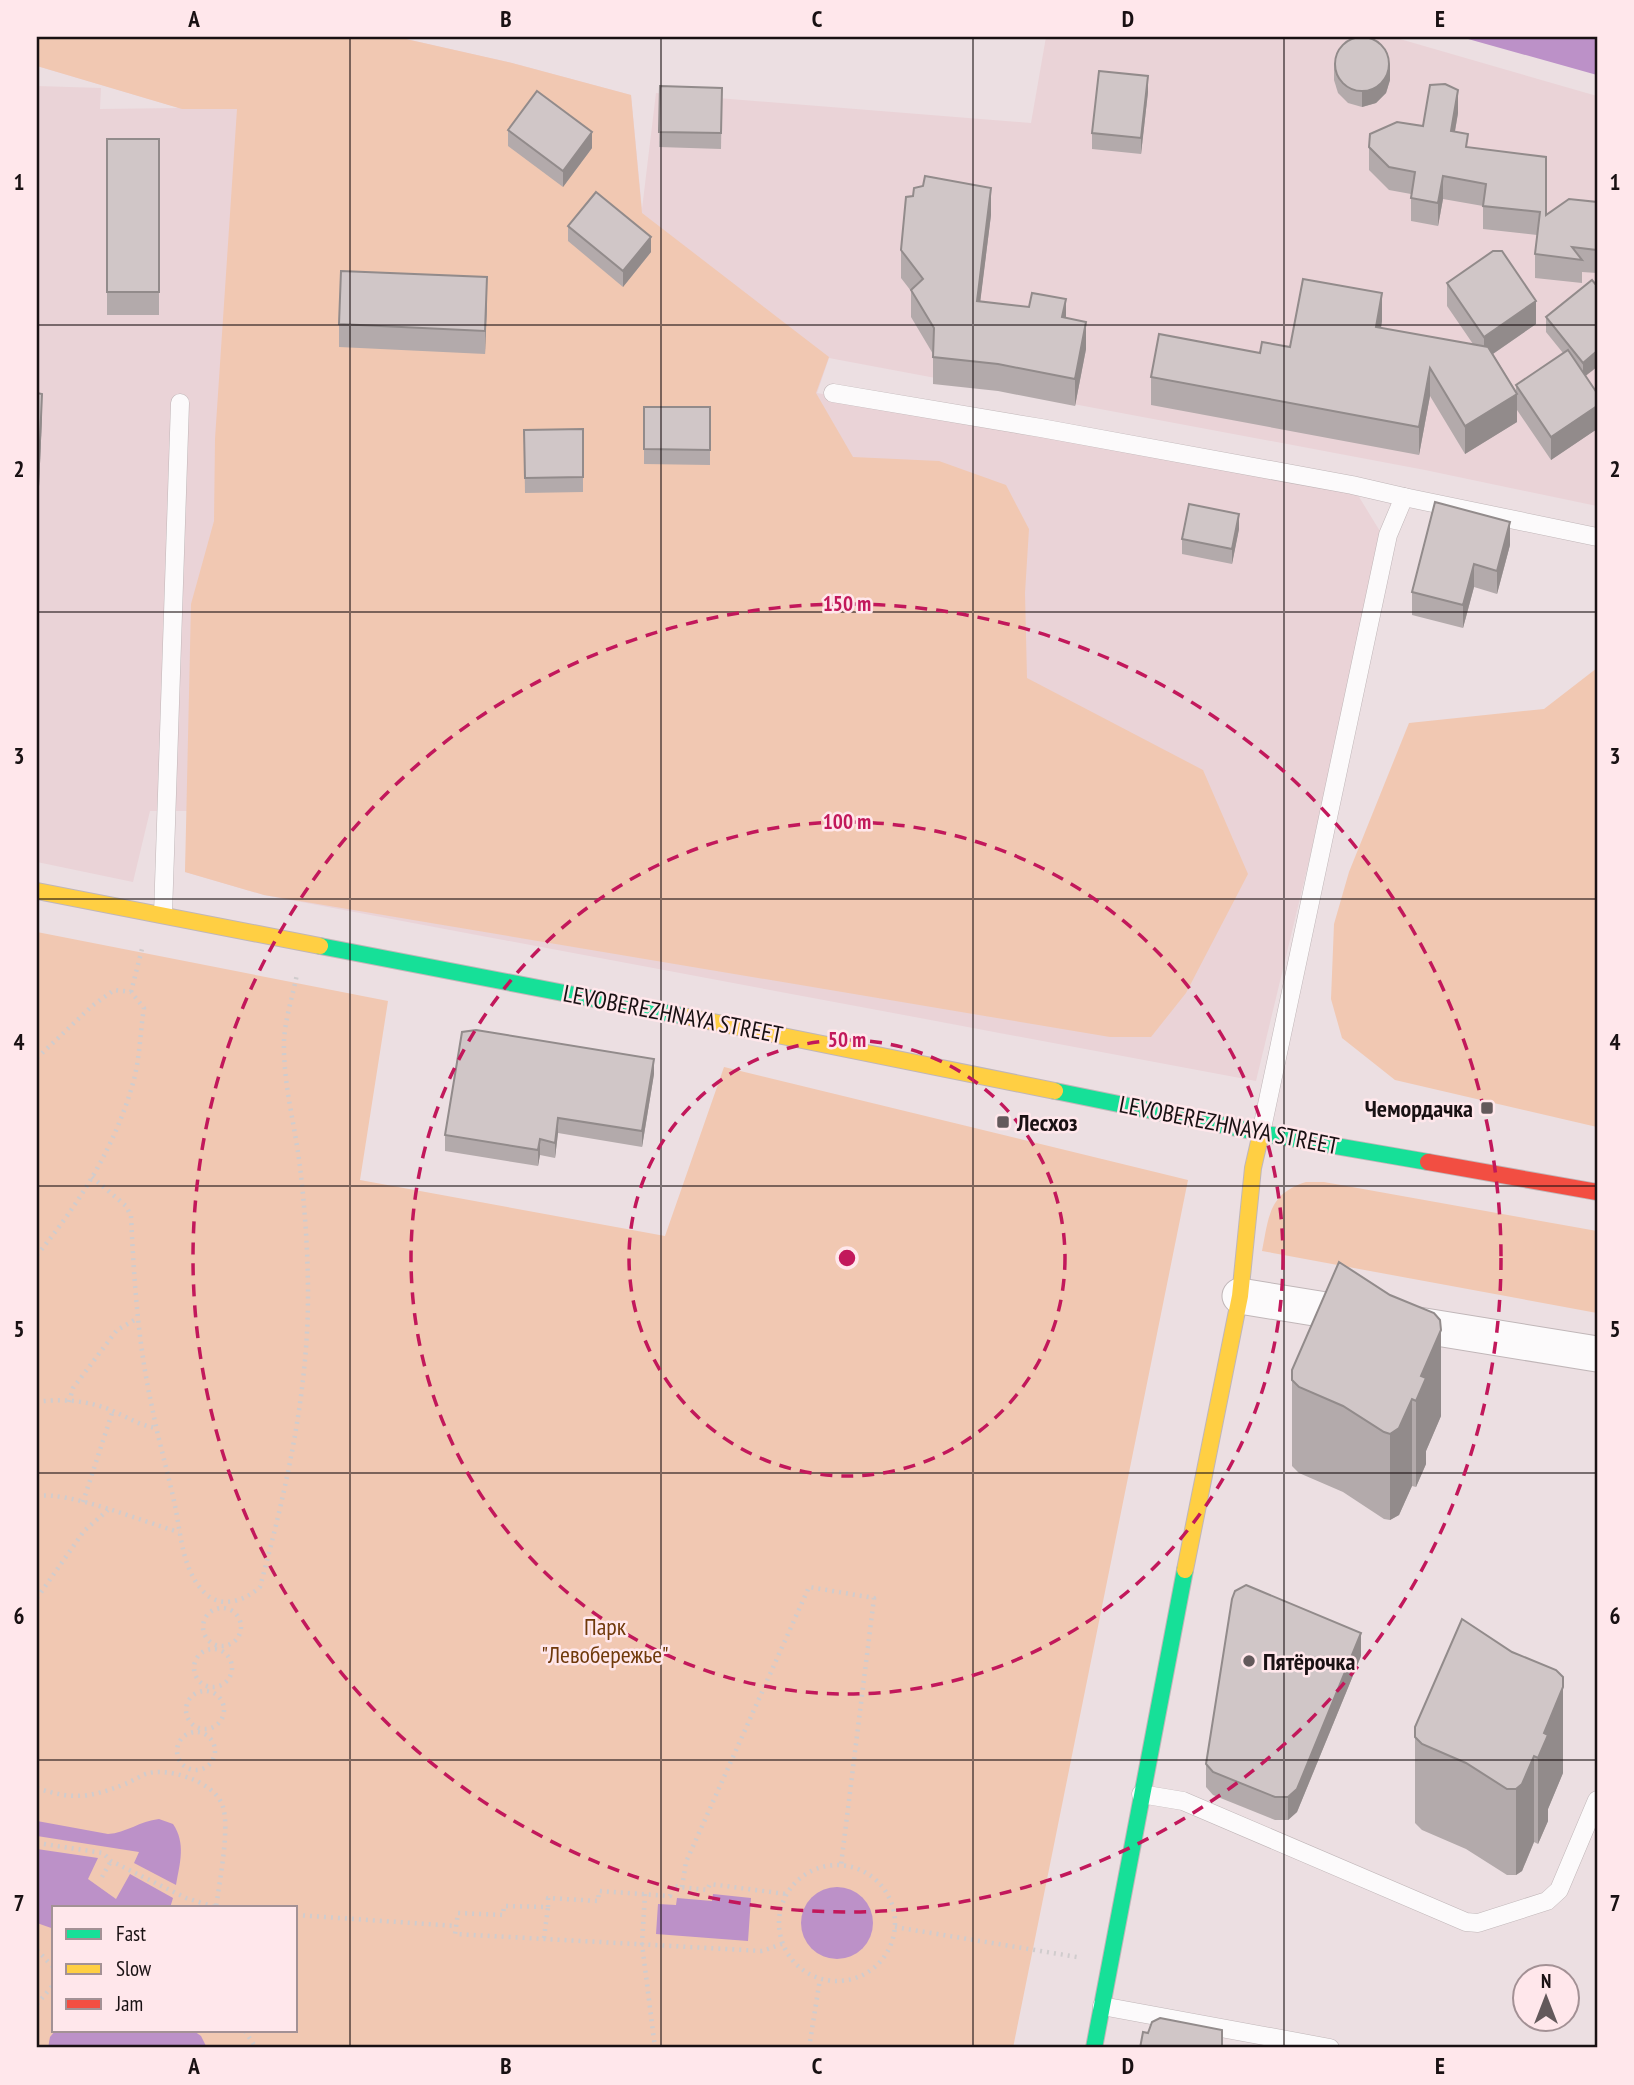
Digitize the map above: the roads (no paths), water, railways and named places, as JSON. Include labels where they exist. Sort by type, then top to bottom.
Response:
[{"type":"main road","name":"LEVOBEREZHNAYA STREET","points":[[37,891],[873,1053],[1261,1133],[1597,1192]]},
{"type":"main road","points":[[1094,2048],[1141,1794],[1240,1296],[1253,1168],[1261,1133]]},
{"type":"street","points":[[1240,1296],[1597,1354]]},
{"type":"lane","points":[[833,393],[1352,485],[1597,537]]},
{"type":"lane","points":[[163,914],[180,403]]},
{"type":"lane","points":[[1261,1133],[1388,535],[1404,497]]},
{"type":"lane","points":[[1141,1794],[1183,1801],[1466,1922],[1478,1923],[1547,1901],[1559,1890],[1597,1800]]},
{"type":"lane","points":[[1102,2006],[1330,2048]]},
{"type":"place","name":"Чемордачка","points":[[1487,1108]]},
{"type":"place","name":"Лесхоз","points":[[1003,1122]]},
{"type":"place","name":"Пятёрочка","points":[[1249,1661]]},
{"type":"park label","name":"Парк \"Левобережье\"","points":[[605,1640]]}]
